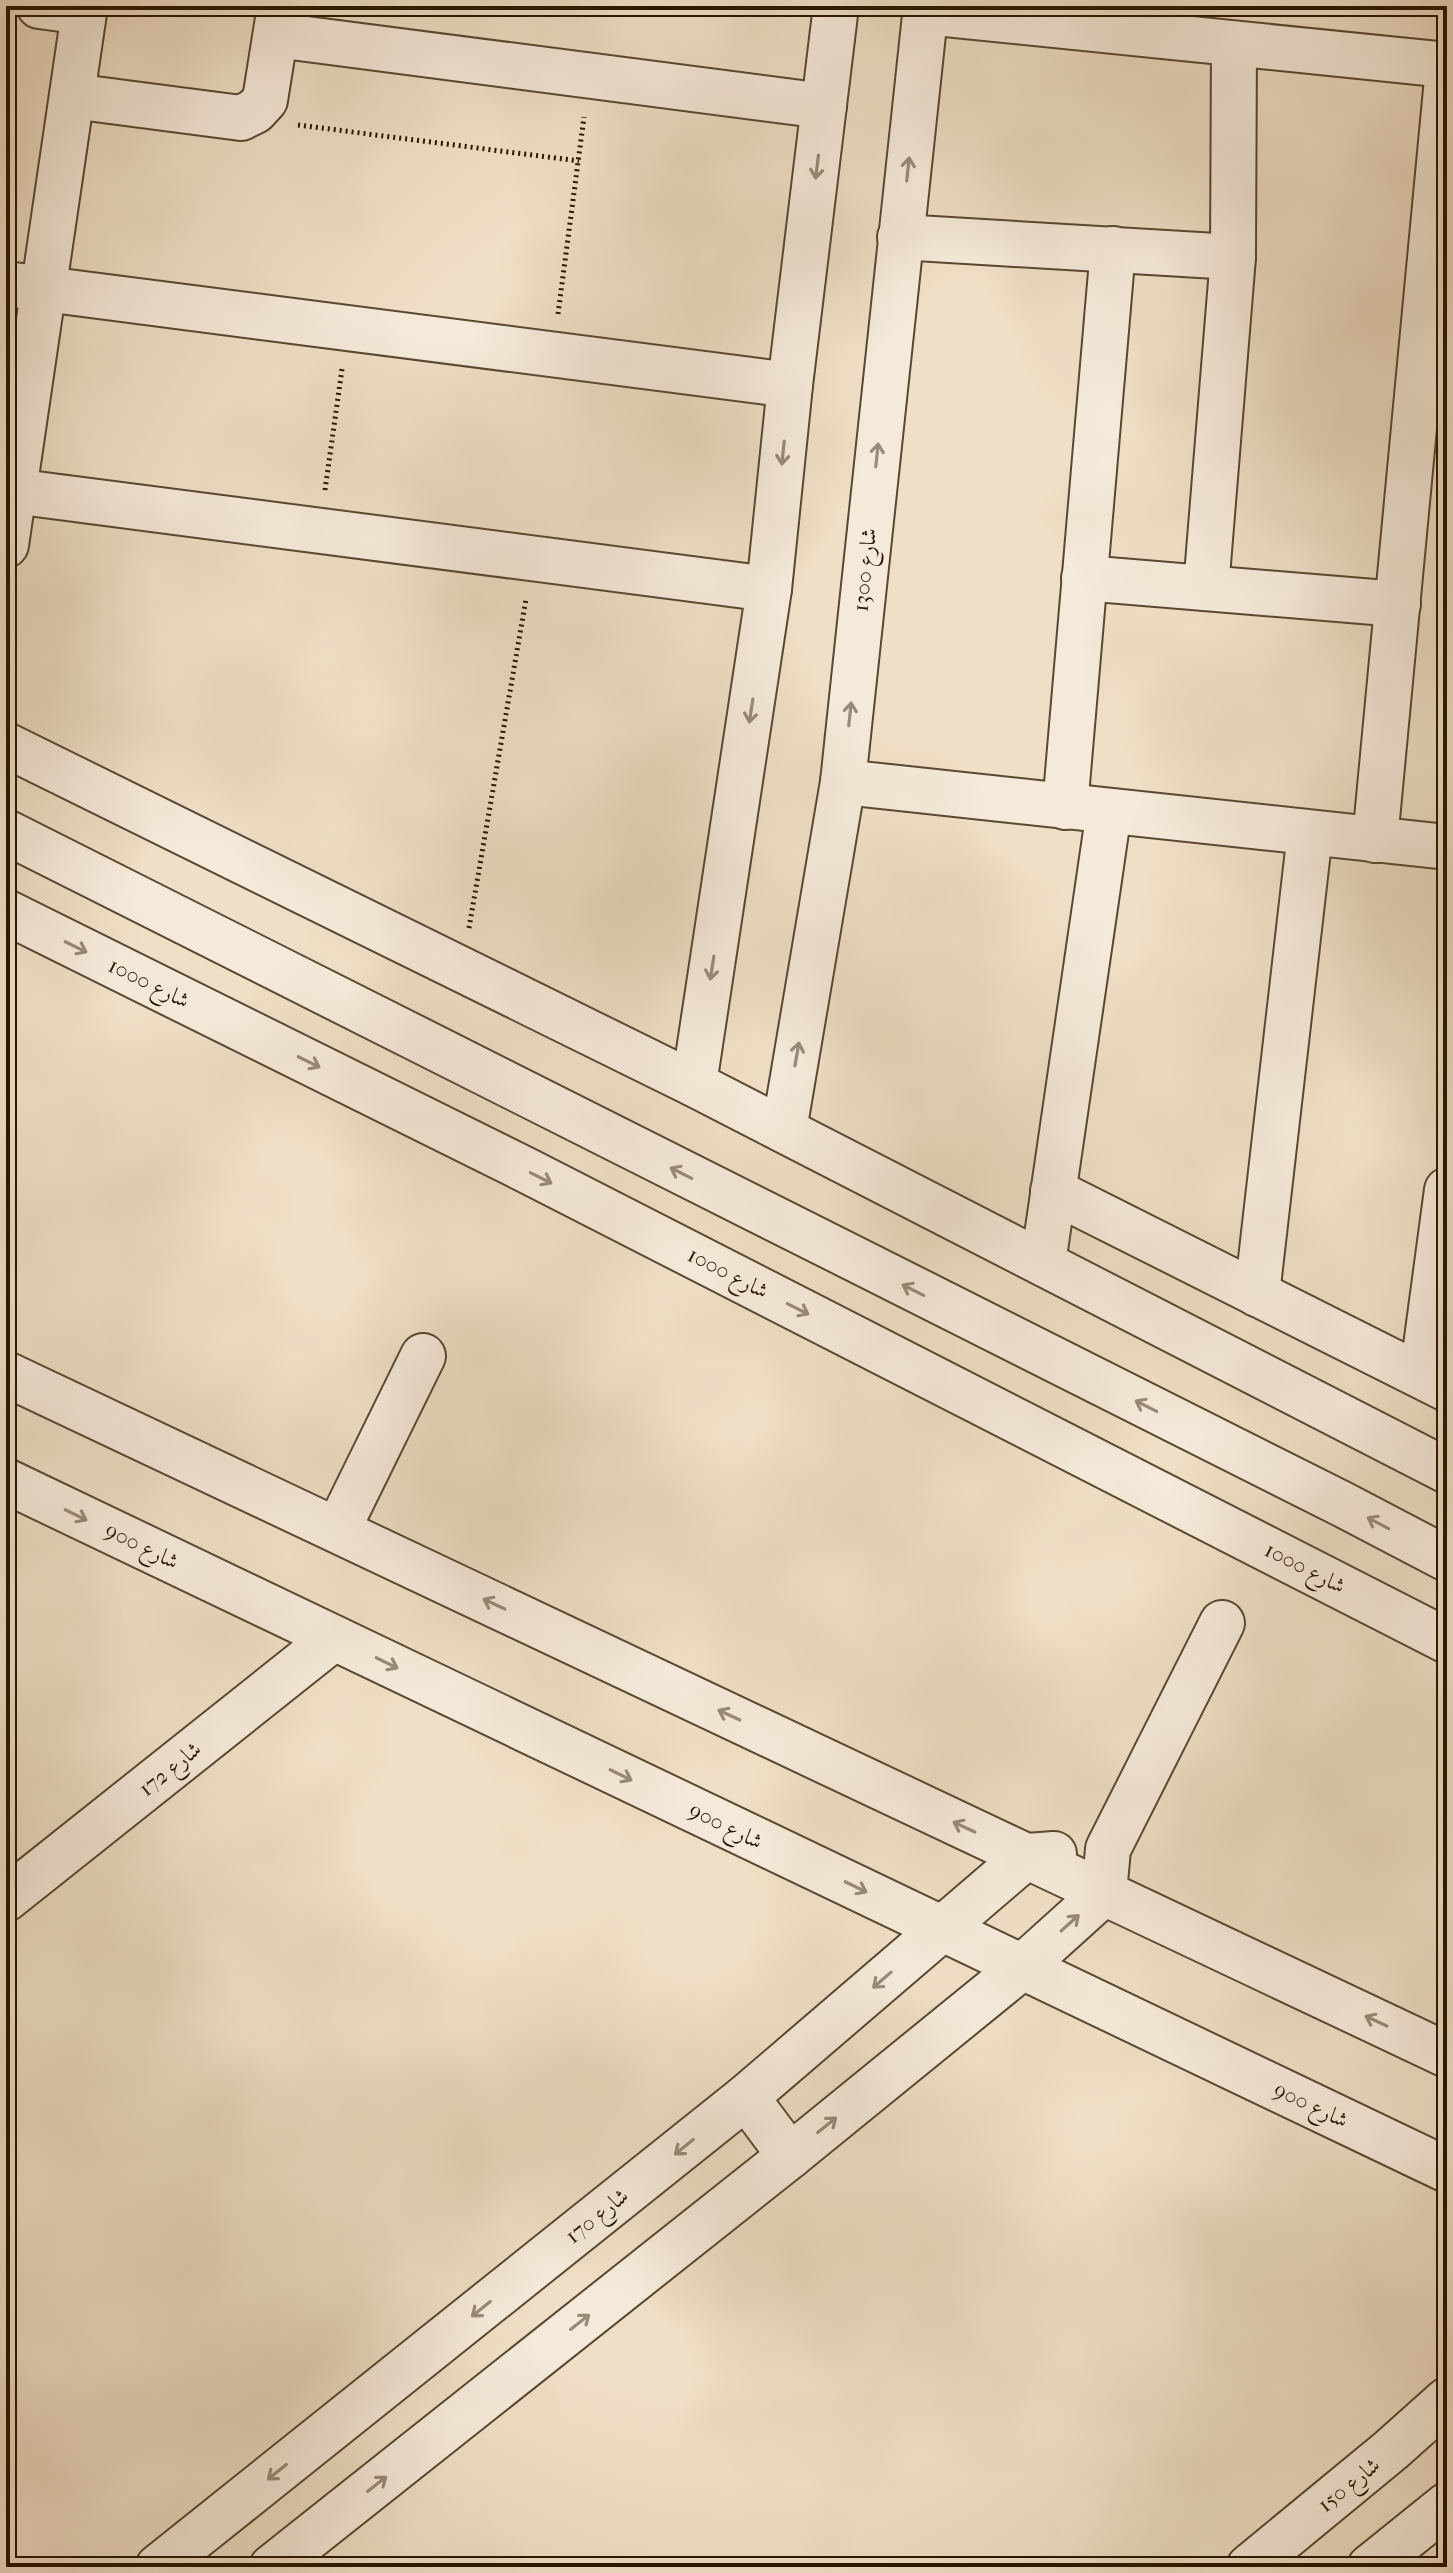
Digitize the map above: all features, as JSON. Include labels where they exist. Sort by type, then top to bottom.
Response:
[{"type":"street","points":[[6,545],[13,491],[25,286],[72,96],[84,9],[39,6]]},
{"type":"street","points":[[694,1084],[769,589],[790,385],[836,6]]},
{"type":"street","points":[[926,9],[1169,22],[1234,44],[1447,65]]},
{"type":"street","name":"شارع 1300","points":[[784,1130],[843,782],[926,9]]},
{"type":"street","points":[[72,96],[241,118],[255,111],[265,100],[278,20],[590,76],[824,106]]},
{"type":"street","points":[[1206,588],[1233,257],[1234,44]]},
{"type":"street","points":[[1375,840],[1398,604],[1436,309],[1447,79]]},
{"type":"street","points":[[900,237],[1233,257]]},
{"type":"street","points":[[1065,807],[1113,249]]},
{"type":"street","points":[[25,286],[790,385]]},
{"type":"street","points":[[13,491],[769,589]]},
{"type":"street","points":[[1084,578],[1398,604]]},
{"type":"street","points":[[6,745],[694,1084],[1447,1471]]},
{"type":"street","points":[[843,782],[1447,847]]},
{"type":"street","points":[[1043,1263],[1109,811]]},
{"type":"street","points":[[6,832],[1447,1559]]},
{"type":"street","points":[[1257,1294],[1310,833]]},
{"type":"street","name":"شارع 1000","points":[[6,912],[526,1170],[1447,1641]]},
{"type":"street","points":[[1053,1191],[1434,1383],[1447,1190]]},
{"type":"street","points":[[338,1529],[423,1356]]},
{"type":"street","points":[[6,1374],[1447,2055]]},
{"type":"street","name":"شارع 900","points":[[6,1481],[1447,2170]]},
{"type":"street","points":[[272,2567],[790,2156],[1021,1968],[1104,1893],[1108,1849],[1222,1623]]},
{"type":"street","name":"شارع 172","points":[[6,1899],[334,1638]]},
{"type":"street","points":[[1027,1856],[1108,1849]]},
{"type":"street","name":"شارع 170","points":[[158,2567],[746,2097],[1027,1856]]},
{"type":"street","points":[[746,2097],[790,2156]]},
{"type":"street","name":"شارع 150","points":[[1249,2567],[1447,2400]]},
{"type":"street","points":[[1370,2567],[1447,2505]]},
{"type":"path","points":[[553,354],[590,76]]},
{"type":"path","points":[[241,118],[579,161]]},
{"type":"path","points":[[320,531],[347,328]]},
{"type":"path","points":[[461,968],[533,559]]}]
